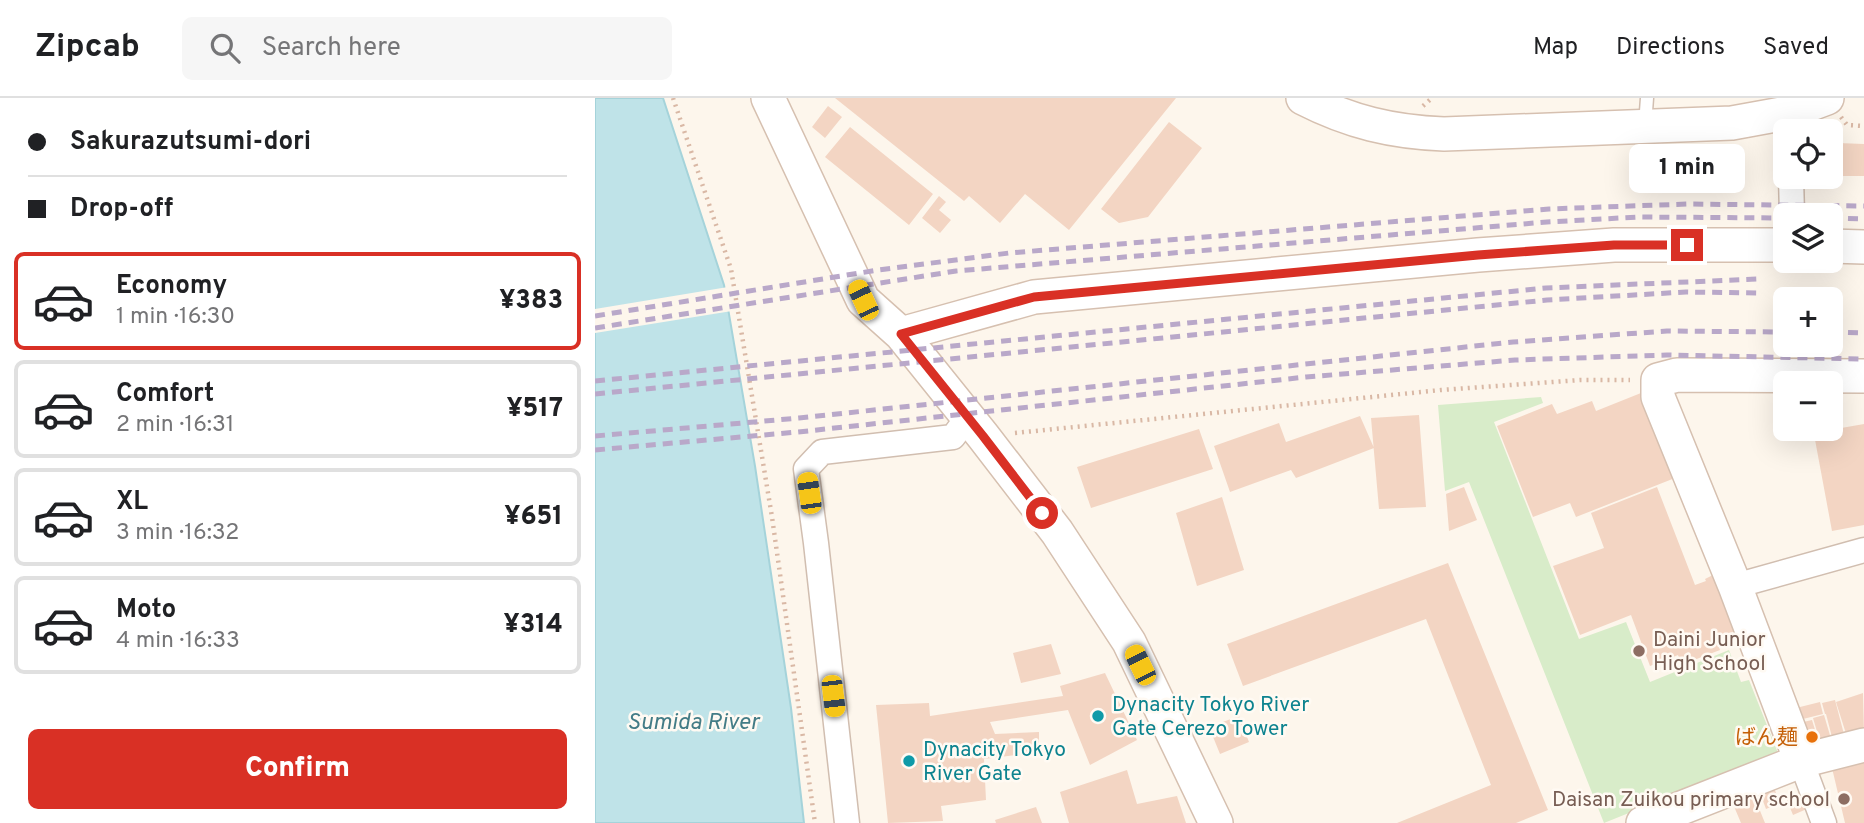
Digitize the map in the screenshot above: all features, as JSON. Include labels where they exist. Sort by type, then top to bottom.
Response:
[{"type":"street","points":[[768,98],[863,300],[901,334],[1057,532],[1129,642],[1216,823]]},
{"type":"street","points":[[1303,98],[1349,118],[1384,128],[1414,132],[1500,132],[1646,112],[1732,123],[1773,122]]},
{"type":"street","points":[[1795,119],[1832,104]]},
{"type":"street","points":[[901,334],[1034,297],[1478,255],[1614,245],[1773,246]]},
{"type":"street","points":[[1843,246],[1864,247]]},
{"type":"street","points":[[1823,823],[1735,586],[1658,397],[1658,380],[1677,375],[1864,376]]},
{"type":"street","points":[[847,823],[806,469],[822,452],[953,437],[976,426]]},
{"type":"street","points":[[1735,586],[1864,550]]},
{"type":"street","points":[[1643,823],[1683,816],[1801,761],[1864,745]]},
{"type":"path","points":[[673,98],[731,269],[772,517],[815,823]]},
{"type":"path","points":[[1832,104],[1847,125],[1864,126]]},
{"type":"path","points":[[976,426],[1581,380],[1658,380]]},
{"type":"green space","points":[[1541,397],[1543,403],[1494,422],[1579,639],[1626,622],[1650,682],[1729,650],[1741,682],[1749,680],[1778,753],[1604,823],[1469,482],[1445,491],[1438,405]]},
{"type":"water","name":"Sumida River","points":[[595,98],[663,98],[724,285],[755,466],[791,708],[804,823],[595,823]]},
{"type":"pier","points":[[728,287],[732,311],[595,333],[595,309]]},
{"type":"building","points":[[835,98],[1176,98],[1069,230],[1025,194],[1000,223],[969,196],[964,201]]},
{"type":"building","points":[[828,106],[842,117],[825,138],[812,127]]},
{"type":"building","points":[[1169,122],[1202,148],[1148,217],[1119,223],[1101,209]]},
{"type":"building","points":[[850,127],[933,194],[909,225],[825,157]]},
{"type":"building","points":[[1843,143],[1864,144],[1864,176],[1843,176]]},
{"type":"building","points":[[939,196],[946,202],[939,210],[951,220],[940,233],[922,218]]},
{"type":"building","points":[[1641,393],[1675,478],[1576,517],[1570,503],[1533,517],[1497,426],[1552,404],[1557,414],[1592,401],[1596,411]]},
{"type":"building","points":[[1419,415],[1426,507],[1379,509],[1371,418]]},
{"type":"building","points":[[1360,416],[1374,448],[1296,478],[1291,470],[1230,492],[1214,446],[1279,423],[1286,442]]},
{"type":"building","points":[[1864,424],[1864,525],[1832,531],[1815,441],[1843,441],[1843,428]]},
{"type":"building","points":[[1199,429],[1213,469],[1091,508],[1077,467]]},
{"type":"building","points":[[1464,487],[1477,520],[1449,531],[1446,494]]},
{"type":"building","points":[[1657,487],[1695,585],[1713,575],[1735,631],[1716,639],[1720,650],[1681,665],[1678,655],[1650,666],[1631,615],[1580,635],[1553,566],[1604,548],[1591,513]]},
{"type":"building","points":[[1222,497],[1244,570],[1197,586],[1176,513]]},
{"type":"building","points":[[1448,563],[1548,810],[1516,823],[1397,823],[1491,785],[1426,619],[1243,686],[1227,644]]},
{"type":"building","points":[[1051,644],[1061,674],[1021,683],[1013,653]]},
{"type":"building","points":[[1105,673],[1137,740],[1090,765],[1068,710],[990,722],[995,734],[1039,732],[1039,752],[984,759],[986,800],[941,806],[943,821],[888,823],[876,705],[929,703],[930,716],[1063,696],[1060,686]]},
{"type":"building","points":[[1863,693],[1864,735],[1848,740],[1836,702]]},
{"type":"building","points":[[1835,700],[1845,738],[1833,741],[1822,703]]},
{"type":"building","points":[[1820,702],[1823,714],[1795,721],[1792,709]]},
{"type":"building","points":[[1824,715],[1832,742],[1821,745],[1813,718]]},
{"type":"building","points":[[1239,716],[1249,742],[1220,754],[1209,727]]},
{"type":"building","points":[[1812,720],[1819,743],[1808,746],[1799,723]]},
{"type":"building","name":"Daisan Zuikou primary school","points":[[1864,760],[1864,823],[1845,823],[1832,768]]},
{"type":"building","points":[[1127,770],[1137,804],[1177,796],[1186,823],[1069,823],[1060,792]]},
{"type":"building","points":[[1774,788],[1780,803],[1766,809],[1760,793]]},
{"type":"building","points":[[1802,791],[1809,808],[1793,815],[1786,798]]},
{"type":"building","points":[[1754,796],[1765,823],[1741,823],[1733,804]]},
{"type":"building","points":[[1036,807],[1042,823],[996,823],[995,820]]},
{"type":"railway","points":[[595,316],[878,270],[1009,253],[1549,209],[1687,204],[1864,206]]},
{"type":"railway","points":[[595,328],[956,271],[1547,222],[1639,217],[1773,218]]},
{"type":"railway","points":[[1843,218],[1864,219]]},
{"type":"railway","points":[[595,381],[1546,288],[1757,279]]},
{"type":"railway","points":[[595,394],[1547,300],[1686,292],[1757,293]]},
{"type":"railway","points":[[595,436],[799,418],[1513,342],[1667,331],[1773,332]]},
{"type":"railway","points":[[1843,332],[1864,333]]},
{"type":"railway","points":[[595,450],[798,432],[1306,377],[1515,360],[1667,355],[1864,359]]},
{"type":"place","name":"Daini Junior High School","points":[[1639,651]]},
{"type":"place","name":"Dynacity Tokyo River Gate Cerezo Tower","points":[[1098,716]]},
{"type":"place","name":"ばん麺","points":[[1812,737]]},
{"type":"place","name":"Dynacity Tokyo River Gate","points":[[909,761]]},
{"type":"place","name":"Daisan Zuikou primary school","points":[[1844,799]]},
{"type":"route","points":[[1042,513],[901,334],[1034,297],[1478,255],[1614,245],[1687,245]]}]
